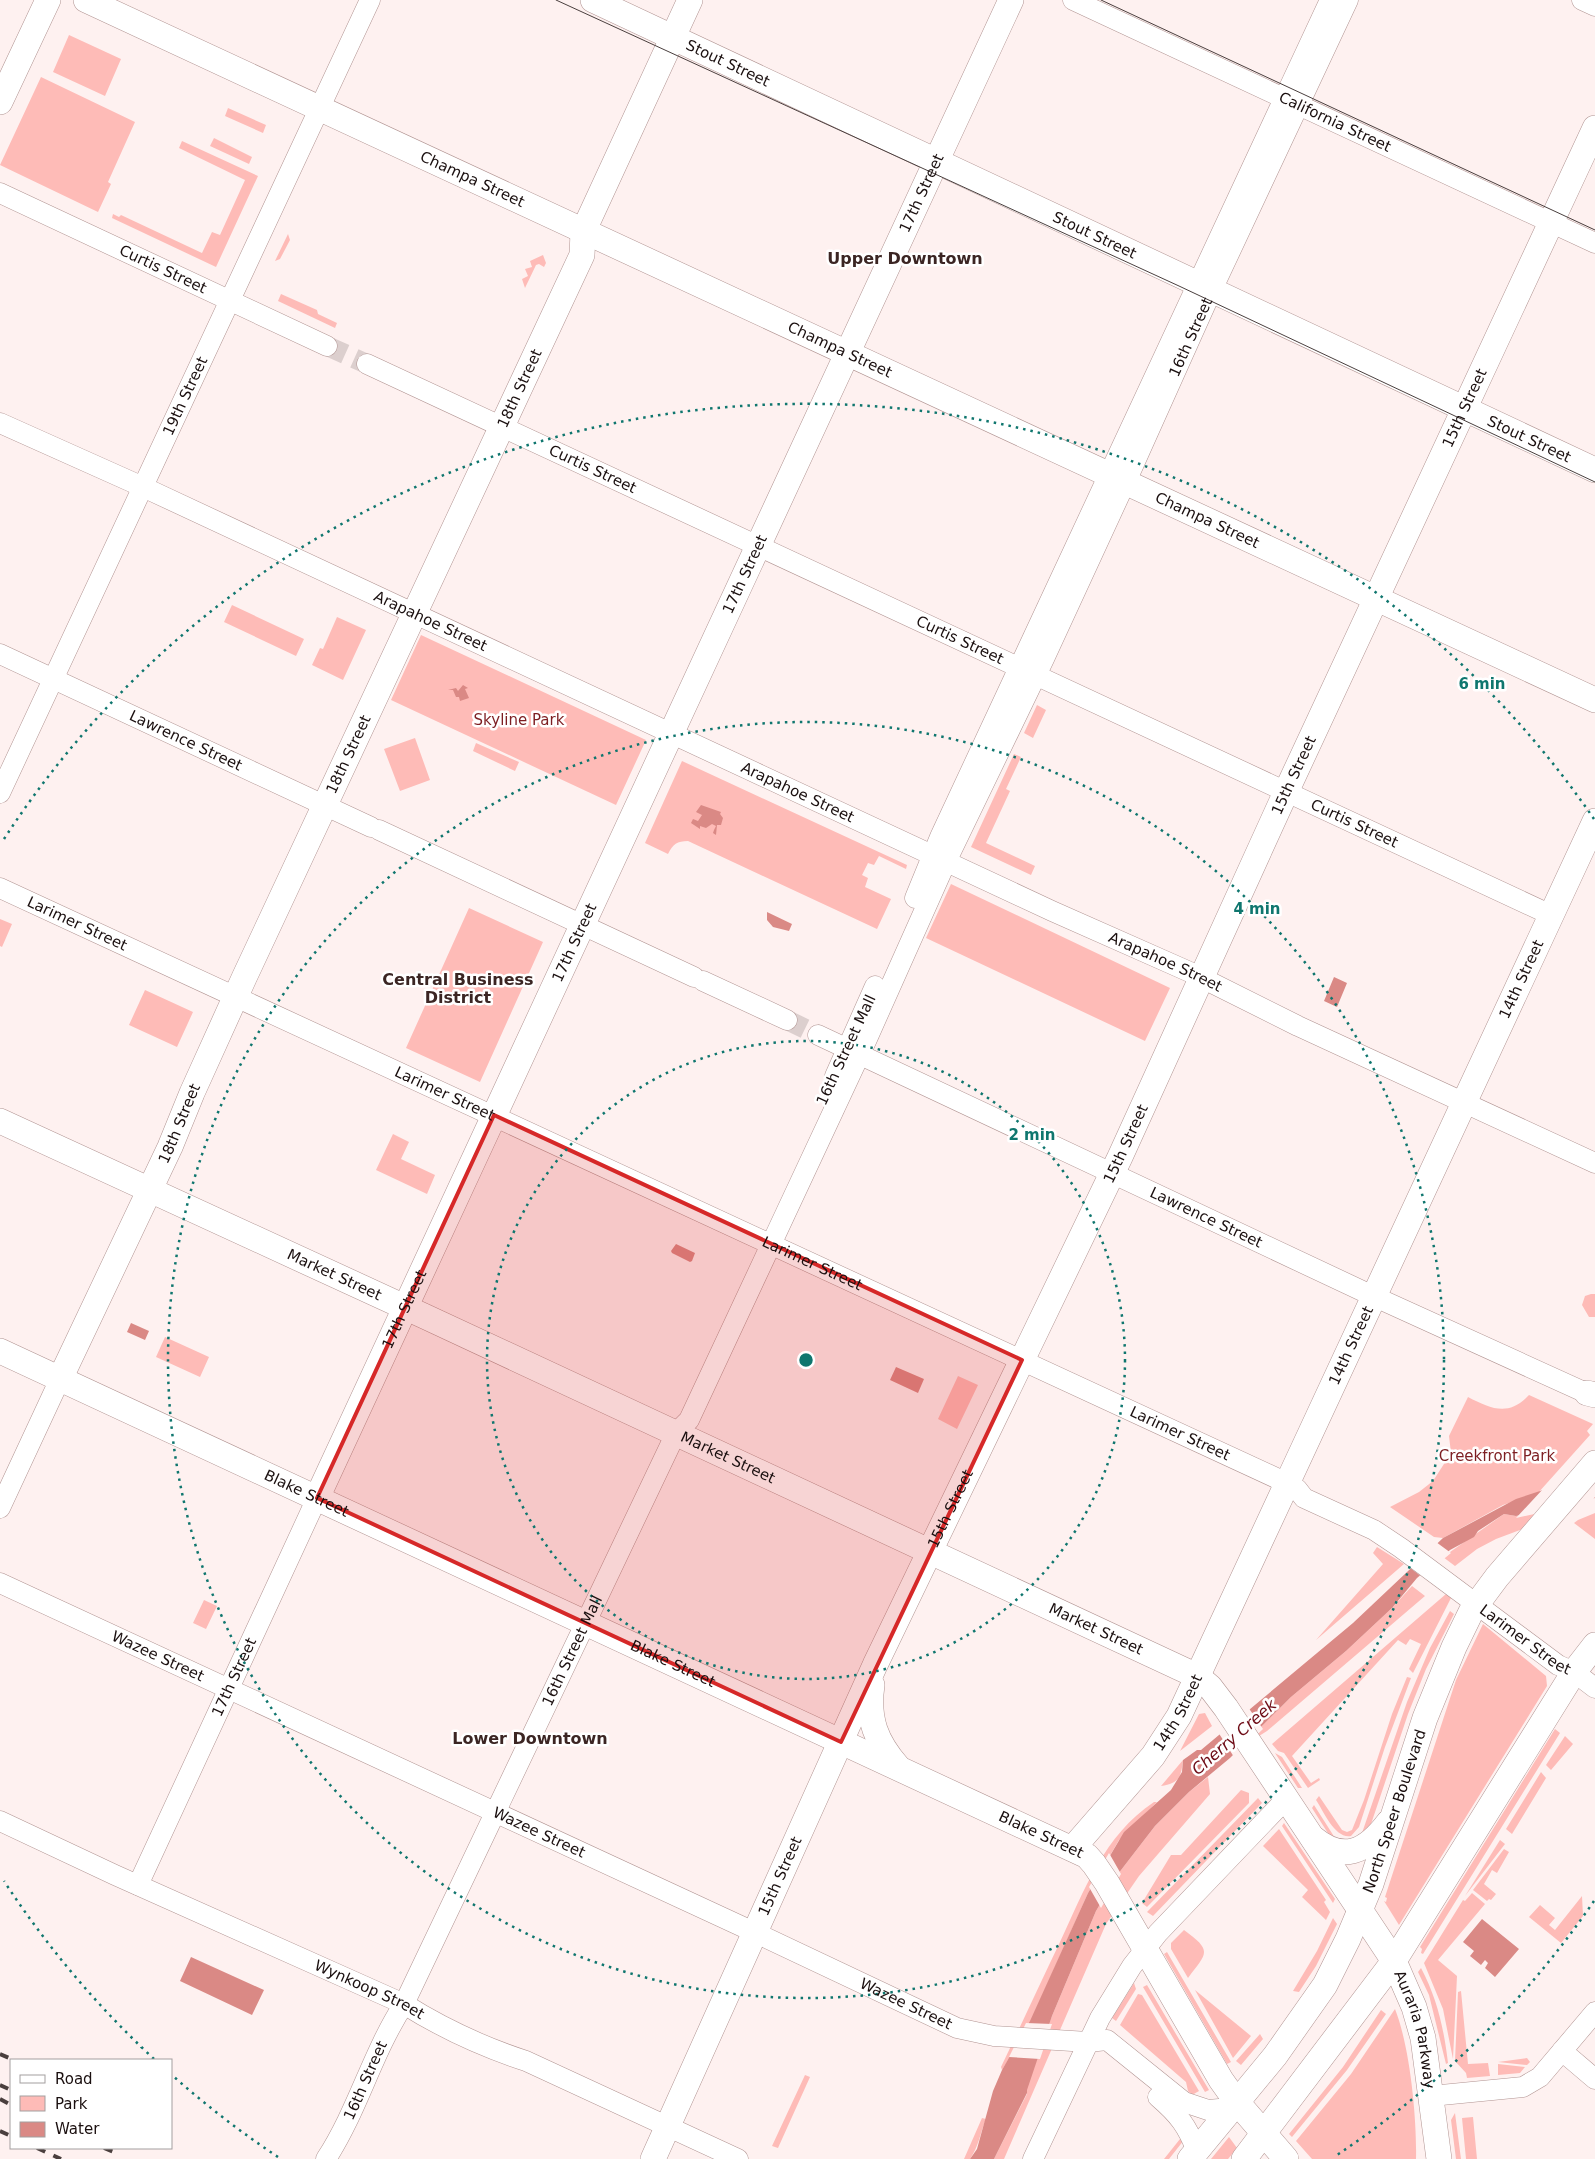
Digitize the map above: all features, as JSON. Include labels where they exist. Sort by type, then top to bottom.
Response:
[{"type":"main road","points":[[0,102],[48,0]]},
{"type":"main road","name":"Champa Street","points":[[86,0],[1595,700]]},
{"type":"main road","name":"Stout Street","points":[[593,0],[1595,470]]},
{"type":"main road","name":"18th Street","points":[[60,1380],[170,1147],[236,996],[500,426],[582,255],[583,232],[690,0]]},
{"type":"main road","name":"17th Street","points":[[317,1498],[1010,0]]},
{"type":"main road","name":"15th Street","points":[[653,2159],[875,1665],[1112,1173],[1190,1001],[1203,978],[1286,792],[1595,128]]},
{"type":"main road","name":"14th Street","points":[[1081,1854],[1158,1750],[1178,1716],[1595,821]]},
{"type":"main road","name":"Market Street","points":[[0,1121],[406,1307],[1197,1676],[1210,1687],[1226,1708],[1360,1910]]},
{"type":"main road","name":"Blake Street","points":[[0,1351],[1081,1854],[1098,1868],[1221,2080],[1233,2105]]},
{"type":"main road","name":"North Speer Boulevard","points":[[1193,2155],[1275,2056],[1325,1985],[1348,1939],[1395,1813],[1428,1710],[1454,1647],[1467,1596],[1497,1577],[1595,1463]]},
{"type":"main road","points":[[1244,2159],[1394,1961],[1574,1672],[1595,1646]]},
{"type":"main road","points":[[875,1665],[870,1702],[872,1723],[882,1747],[900,1770]]},
{"type":"main road","points":[[1310,1834],[1329,1849],[1352,1852],[1364,1847],[1376,1838],[1395,1813]]},
{"type":"main road","name":"Auraria Parkway","points":[[1360,1910],[1394,1961],[1414,2007],[1423,2038],[1439,2159]]},
{"type":"main road","points":[[1233,2105],[1286,2159]]},
{"type":"main road","points":[[1426,2159],[1435,2131]]},
{"type":"street","name":"19th Street","points":[[0,793],[370,0]]},
{"type":"street","name":"California Street","points":[[1074,0],[1595,243]]},
{"type":"street","name":"16th Street","points":[[1291,102],[1330,0]]},
{"type":"street","name":"16th Street","points":[[1028,671],[1204,286],[1291,102],[1348,0]]},
{"type":"street","points":[[1582,0],[1595,6]]},
{"type":"street","name":"Curtis Street","points":[[0,193],[327,346]]},
{"type":"street","name":"Curtis Street","points":[[367,364],[1551,915]]},
{"type":"street","name":"Arapahoe Street","points":[[0,423],[143,487],[939,858],[1203,978],[1298,1026],[1595,1163]]},
{"type":"street","name":"Lawrence Street","points":[[0,654],[787,1020]]},
{"type":"street","name":"16th Street Mall","points":[[404,2004],[676,1433],[677,1415],[765,1241],[854,1051],[939,858],[1028,671]]},
{"type":"street","name":"Larimer Street","points":[[0,888],[1286,1483],[1297,1489],[1304,1498],[1374,1530],[1467,1596],[1558,1665],[1574,1672],[1595,1688]]},
{"type":"street","name":"Lawrence Street","points":[[818,1035],[1373,1296],[1592,1395]]},
{"type":"street","name":"18th Street","points":[[0,1508],[60,1380]]},
{"type":"street","name":"17th Street","points":[[138,1885],[317,1498]]},
{"type":"street","name":"Wazee Street","points":[[0,1583],[957,2028],[994,2036],[1079,2042],[1107,2040],[1184,2102],[1208,2110],[1233,2105]]},
{"type":"street","points":[[1032,2159],[1079,2042],[1111,1998],[1140,1939],[1286,1798]]},
{"type":"street","name":"Wynkoop Street","points":[[0,1821],[404,2004],[422,2016],[493,2050],[526,2060],[738,2159]]},
{"type":"street","name":"16th Street","points":[[326,2159],[343,2134],[389,2027],[404,2004]]},
{"type":"street","points":[[1431,2096],[1523,2087],[1540,2077],[1595,2012]]},
{"type":"street","points":[[1079,2042],[1098,2054],[1121,2064],[1176,2112],[1188,2128],[1193,2155]]},
{"type":"street","points":[[1562,2052],[1595,2079]]},
{"type":"highlighted area","points":[[494,1115],[1022,1360],[841,1742],[317,1498]]},
{"type":"green space","points":[[69,35],[121,59],[105,96],[53,72]]},
{"type":"green space","points":[[41,77],[135,122],[108,182],[111,184],[98,212],[0,165]]},
{"type":"green space","points":[[228,108],[266,125],[263,133],[225,116]]},
{"type":"green space","points":[[214,138],[252,157],[249,164],[210,146]]},
{"type":"green space","points":[[182,141],[258,176],[216,267],[112,218],[113,214],[119,217],[121,215],[202,253],[212,232],[220,235],[245,180],[179,148]]},
{"type":"green space","points":[[288,234],[290,240],[280,259],[275,261]]},
{"type":"green space","points":[[543,255],[546,263],[544,267],[539,264],[536,265],[525,288],[522,279],[528,276],[525,269],[532,267],[530,261]]},
{"type":"green space","points":[[281,294],[317,310],[318,314],[337,323],[335,328],[278,301]]},
{"type":"green space","points":[[232,605],[304,639],[296,656],[224,622]]},
{"type":"green space","points":[[337,617],[366,630],[343,680],[312,665],[320,648],[323,649]]},
{"type":"green space","name":"Skyline Park","points":[[421,635],[646,740],[616,805],[391,700]]},
{"type":"green space","points":[[1037,705],[1046,710],[1033,738],[1024,733]]},
{"type":"green space","points":[[415,738],[430,780],[400,791],[384,749]]},
{"type":"green space","points":[[476,743],[519,762],[515,771],[473,751]]},
{"type":"green space","points":[[1014,754],[1021,757],[1006,789],[1010,791],[986,843],[1035,866],[1031,875],[971,847]]},
{"type":"green space","points":[[682,761],[907,865],[906,869],[879,856],[874,865],[868,863],[862,875],[868,878],[865,887],[891,899],[877,929],[688,841],[676,844],[668,854],[645,843]]},
{"type":"green space","points":[[951,884],[1170,988],[1145,1041],[926,938]]},
{"type":"green space","points":[[469,908],[543,942],[480,1082],[406,1048]]},
{"type":"green space","points":[[0,919],[12,924],[2,947],[0,946]]},
{"type":"green space","points":[[145,990],[193,1012],[177,1047],[129,1025]]},
{"type":"green space","points":[[393,1134],[409,1142],[401,1159],[435,1175],[427,1194],[376,1170]]},
{"type":"green space","points":[[1595,1294],[1595,1317],[1589,1317],[1582,1305],[1585,1296]]},
{"type":"green space","points":[[165,1337],[209,1357],[200,1377],[156,1357]]},
{"type":"green space","points":[[958,1376],[978,1385],[957,1429],[938,1419]]},
{"type":"green space","name":"Creekfront Park","points":[[1529,1395],[1593,1424],[1587,1431],[1590,1435],[1538,1493],[1503,1505],[1443,1538],[1434,1537],[1390,1507],[1419,1492],[1433,1481],[1451,1453],[1449,1436],[1468,1397],[1484,1405],[1500,1409],[1514,1406],[1522,1402]]},
{"type":"green space","points":[[1563,1506],[1571,1511],[1496,1539],[1477,1549],[1455,1566],[1443,1557],[1504,1514],[1516,1516]]},
{"type":"green space","points":[[1595,1513],[1595,1539],[1574,1523]]},
{"type":"green space","points":[[1377,1547],[1404,1564],[1316,1640],[1383,1564],[1373,1553]]},
{"type":"green space","points":[[1412,1586],[1425,1596],[1267,1731],[1240,1748],[1291,1697],[1346,1651],[1392,1608]]},
{"type":"green space","points":[[1446,1594],[1451,1598],[1413,1673],[1409,1669],[1421,1644],[1410,1639],[1406,1645],[1398,1640],[1292,1756],[1311,1783],[1319,1778],[1320,1780],[1308,1788],[1284,1753],[1278,1751],[1272,1744]]},
{"type":"green space","points":[[204,1600],[217,1606],[206,1629],[193,1623]]},
{"type":"green space","points":[[1450,1611],[1454,1614],[1426,1669],[1408,1714],[1367,1836],[1362,1833],[1407,1702],[1430,1648]]},
{"type":"green space","points":[[1483,1624],[1546,1676],[1547,1686],[1399,1925],[1384,1901],[1386,1902],[1387,1898],[1385,1897],[1456,1680]]},
{"type":"green space","points":[[1407,1677],[1411,1678],[1385,1747],[1359,1827],[1351,1836],[1345,1836],[1330,1824],[1316,1800],[1319,1796],[1342,1830],[1347,1832],[1352,1830],[1364,1800],[1392,1714]]},
{"type":"green space","points":[[1205,1713],[1212,1726],[1180,1751],[1199,1714]]},
{"type":"green space","points":[[1555,1729],[1560,1733],[1423,1954],[1421,1953],[1422,1949],[1420,1947]]},
{"type":"green space","points":[[1565,1736],[1573,1744],[1551,1770],[1546,1765]]},
{"type":"green space","points":[[1275,1753],[1282,1757],[1302,1788],[1298,1788]]},
{"type":"green space","points":[[1183,1760],[1178,1779],[1161,1786]]},
{"type":"green space","points":[[1541,1772],[1546,1778],[1512,1834],[1506,1829]]},
{"type":"green space","points":[[1208,1777],[1210,1794],[1139,1876],[1106,1924],[1004,2159],[994,2159],[1027,2094],[1026,2090],[1052,2016],[1096,1911],[1118,1874],[1155,1826],[1189,1792]]},
{"type":"green space","points":[[1241,1790],[1249,1793],[1249,1803],[1147,1907],[1142,1903],[1171,1855],[1181,1855]]},
{"type":"green space","points":[[1258,1798],[1262,1803],[1153,1916],[1147,1912]]},
{"type":"green space","points":[[1154,1802],[1157,1802],[1119,1840],[1088,1893],[1030,2023],[1002,2070],[1001,2067],[1097,1865],[1122,1831],[1137,1815]]},
{"type":"green space","points":[[1314,1805],[1335,1838],[1331,1838],[1312,1808]]},
{"type":"green space","points":[[1284,1823],[1335,1899],[1333,1903],[1282,1826]]},
{"type":"green space","points":[[1279,1829],[1326,1900],[1324,1902],[1330,1912],[1326,1920],[1302,1897],[1308,1890],[1263,1846]]},
{"type":"green space","points":[[1500,1840],[1505,1844],[1465,1896]]},
{"type":"green space","points":[[1504,1849],[1509,1852],[1497,1873],[1492,1870],[1484,1884],[1496,1894],[1491,1900],[1487,1901],[1473,1890]]},
{"type":"green space","points":[[1472,1893],[1485,1904],[1438,1960],[1457,1976],[1453,2059],[1443,2009],[1424,1963],[1463,1900],[1465,1901]]},
{"type":"green space","points":[[1582,1896],[1583,1916],[1561,1943],[1529,1917],[1540,1905],[1555,1918],[1549,1925],[1555,1930]]},
{"type":"green space","points":[[1333,1918],[1337,1924],[1316,1966],[1299,1992],[1293,1991],[1317,1951]]},
{"type":"green space","points":[[1184,1930],[1200,1943],[1204,1952],[1203,1957],[1188,1978],[1171,1949],[1171,1943]]},
{"type":"green space","points":[[1167,1952],[1231,2062],[1227,2064],[1164,1954]]},
{"type":"green space","points":[[1421,1968],[1427,1979],[1439,2014],[1448,2063],[1446,2064],[1429,1995],[1418,1972]]},
{"type":"green space","points":[[1134,1983],[1136,1989],[1116,2021],[1112,2018]]},
{"type":"green space","points":[[1147,1985],[1209,2090],[1205,2092],[1143,1987]]},
{"type":"green space","points":[[1195,1990],[1251,2036],[1233,2058]]},
{"type":"green space","points":[[1461,1991],[1468,2064],[1488,2063],[1490,2076],[1467,2078],[1466,2073],[1455,2061],[1458,1992]]},
{"type":"green space","points":[[1138,1994],[1142,1995],[1199,2091],[1192,2095],[1188,2091],[1186,2082],[1120,2025]]},
{"type":"green space","points":[[1395,2009],[1405,2043],[1411,2083],[1416,2159],[1312,2159],[1296,2141],[1351,2074]]},
{"type":"green space","points":[[1381,2010],[1386,2014],[1347,2070],[1292,2137],[1289,2134],[1343,2067]]},
{"type":"green space","points":[[1260,2034],[1263,2039],[1241,2065],[1236,2061]]},
{"type":"green space","points":[[1527,2058],[1530,2062],[1527,2065],[1498,2062]]},
{"type":"green space","points":[[1498,2064],[1525,2067],[1520,2073],[1498,2075]]},
{"type":"green space","points":[[805,2075],[810,2077],[778,2148],[772,2146]]},
{"type":"green space","points":[[1455,2113],[1461,2159],[1456,2159],[1451,2120]]},
{"type":"green space","points":[[1473,2117],[1477,2159],[1466,2159],[1462,2118]]},
{"type":"green space","points":[[982,2118],[986,2119],[975,2149],[970,2159],[964,2159]]},
{"type":"green space","points":[[1184,2134],[1184,2140],[1169,2159],[1164,2159]]},
{"type":"green space","points":[[1229,2137],[1237,2148],[1228,2159],[1211,2159]]},
{"type":"water","points":[[463,685],[468,688],[465,689],[469,698],[460,701],[453,690],[448,690],[456,688],[458,691]]},
{"type":"water","points":[[701,805],[721,812],[720,814],[723,818],[721,825],[717,825],[716,835],[713,833],[716,826],[712,824],[706,828],[700,826],[700,829],[691,823],[693,819],[698,821],[702,815],[696,812]]},
{"type":"water","points":[[767,912],[792,924],[789,931],[773,927],[767,920]]},
{"type":"water","points":[[1334,977],[1347,983],[1337,1007],[1324,1001]]},
{"type":"water","points":[[676,1244],[695,1253],[692,1261],[690,1262],[672,1253],[671,1251]]},
{"type":"water","points":[[131,1323],[149,1331],[145,1340],[127,1332]]},
{"type":"water","points":[[896,1367],[924,1379],[918,1393],[890,1380]]},
{"type":"water","name":"Cherry Creek","points":[[1595,1473],[1595,1498],[1516,1516],[1504,1514],[1478,1531],[1474,1537],[1450,1550],[1417,1578],[1392,1608],[1346,1651],[1291,1697],[1230,1758],[1189,1792],[1155,1826],[1118,1874],[1096,1911],[1052,2016],[1027,2093],[994,2159],[970,2159],[977,2149],[993,2091],[1002,2070],[1030,2021],[1088,1893],[1124,1832],[1171,1790],[1182,1772],[1183,1760],[1197,1750],[1201,1750],[1353,1623],[1443,1538],[1516,1499]]},
{"type":"water","points":[[1482,1919],[1519,1949],[1495,1977],[1485,1968],[1488,1963],[1485,1960],[1481,1965],[1470,1956],[1474,1951],[1463,1942]]},
{"type":"water","points":[[191,1957],[264,1990],[252,2015],[180,1981]]},
{"type":"pier","points":[[1595,1471],[1595,1497],[1591,1502],[1516,1518],[1543,1489]]},
{"type":"pier","points":[[1436,1542],[1451,1553],[1422,1577],[1409,1567]]},
{"type":"pier","points":[[1248,1707],[1263,1729],[1234,1757],[1218,1732]]},
{"type":"pier","points":[[1109,1853],[1121,1874],[1101,1908],[1089,1887]]},
{"type":"pier","points":[[1026,2023],[1052,2024],[1040,2059],[1009,2057]]},
{"type":"tunnel","points":[[327,346],[367,364]]},
{"type":"tunnel","points":[[787,1020],[818,1035]]},
{"type":"tram line","points":[[556,0],[1179,286],[1595,482]]},
{"type":"tram line","points":[[1101,0],[1595,230]]},
{"type":"railway","points":[[0,2054],[12,2059]]},
{"type":"railway","points":[[0,2085],[10,2090]]},
{"type":"railway","points":[[0,2099],[10,2104]]},
{"type":"railway","points":[[0,2131],[10,2136]]},
{"type":"railway","points":[[39,2149],[61,2159]]},
{"type":"railway","points":[[106,2149],[116,2153]]},
{"type":"district","name":"Upper Downtown","points":[[905,258]]},
{"type":"district","name":"Central Business District","points":[[458,988]]},
{"type":"district","name":"Lower Downtown","points":[[530,1738]]}]
